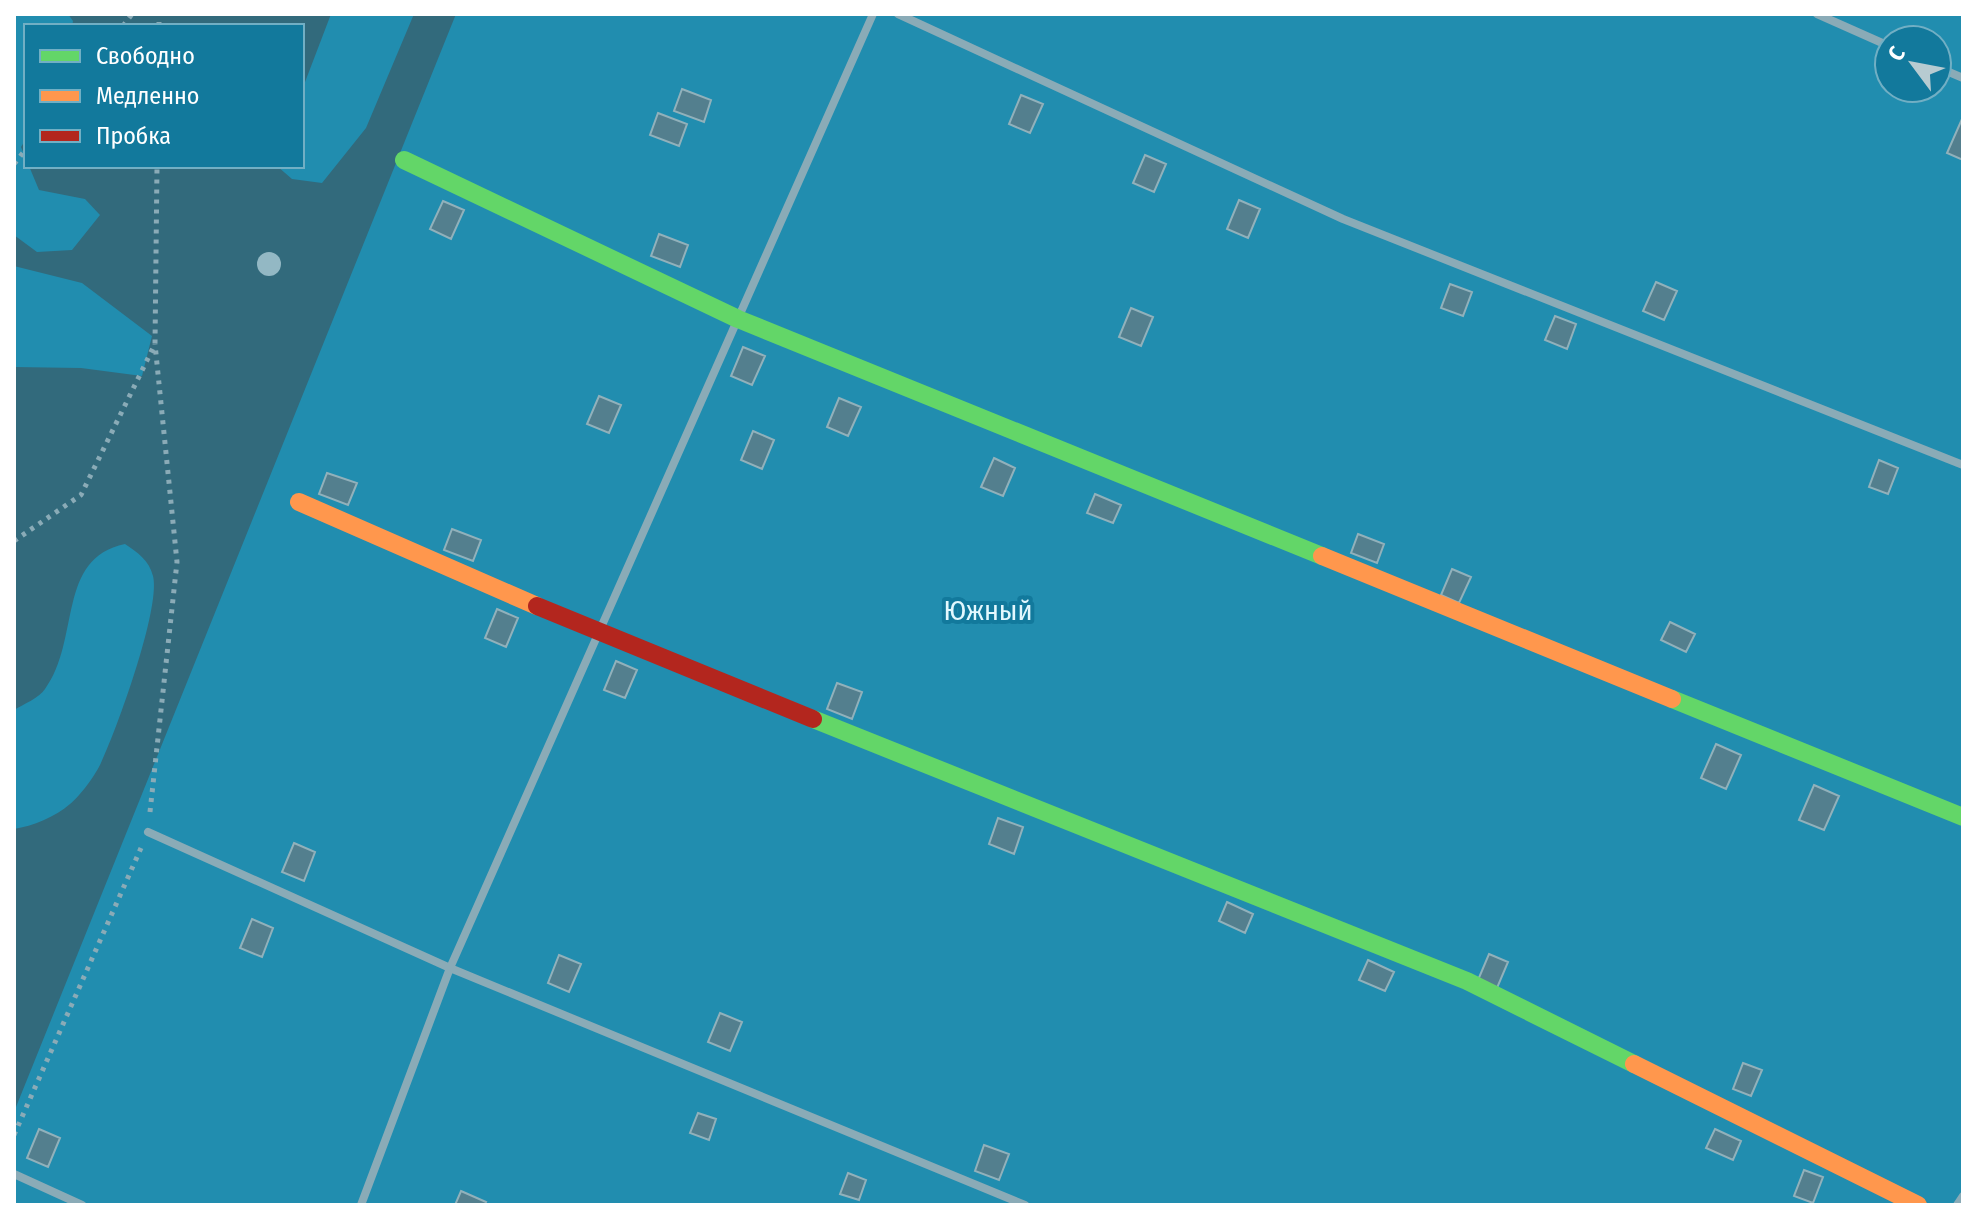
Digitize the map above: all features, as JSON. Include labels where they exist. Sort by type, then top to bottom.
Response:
[{"type":"street","points":[[361,1205],[450,968],[873,14]]},
{"type":"street","points":[[898,14],[1343,219],[1963,465]]},
{"type":"street","points":[[1817,14],[1873,39]]},
{"type":"street","points":[[404,160],[738,319],[1963,817]]},
{"type":"street","points":[[299,502],[598,633],[1467,981],[1918,1205]]},
{"type":"street","points":[[148,832],[450,968],[1025,1205]]},
{"type":"street","points":[[14,1174],[82,1205]]},
{"type":"street","points":[[1957,1205],[1963,1196]]},
{"type":"path","points":[[14,1135],[148,832],[177,562],[155,344],[157,168]]},
{"type":"path","points":[[14,541],[81,495],[155,344]]},
{"type":"green space","points":[[14,14],[68,14],[72,24],[24,24],[24,142],[21,147],[24,168],[30,168],[39,190],[85,199],[100,215],[72,250],[37,252],[14,235]]},
{"type":"green space","points":[[331,14],[414,14],[366,128],[322,183],[292,179],[279,168],[304,168],[304,85]]},
{"type":"green space","name":"Южный","points":[[456,14],[1963,14],[1963,1205],[14,1205],[14,1112]]},
{"type":"green space","points":[[14,266],[82,283],[152,336],[142,376],[81,368],[14,367]]},
{"type":"green space","points":[[125,544],[146,561],[153,576],[154,592],[136,670],[116,726],[97,770],[74,801],[51,817],[14,829],[14,710],[42,692],[56,669],[79,583],[88,566],[103,552]]},
{"type":"building","points":[[682,89],[711,100],[704,122],[674,111]]},
{"type":"building","points":[[1021,95],[1043,104],[1030,133],[1009,124]]},
{"type":"building","points":[[658,113],[687,124],[679,146],[650,135]]},
{"type":"building","points":[[1963,120],[1963,160],[1947,153]]},
{"type":"building","points":[[1145,155],[1166,164],[1154,192],[1133,183]]},
{"type":"building","points":[[1239,200],[1260,209],[1248,238],[1227,229]]},
{"type":"building","points":[[443,201],[464,210],[451,239],[430,229]]},
{"type":"building","points":[[659,234],[688,245],[680,267],[651,256]]},
{"type":"building","points":[[1656,282],[1677,291],[1664,320],[1643,311]]},
{"type":"building","points":[[1450,284],[1472,292],[1463,316],[1441,308]]},
{"type":"building","points":[[1131,308],[1153,317],[1141,346],[1119,337]]},
{"type":"building","points":[[1555,316],[1576,324],[1567,349],[1545,340]]},
{"type":"building","points":[[743,347],[765,356],[752,385],[731,376]]},
{"type":"building","points":[[599,396],[621,405],[609,433],[587,424]]},
{"type":"building","points":[[839,398],[861,407],[848,436],[827,427]]},
{"type":"building","points":[[753,431],[774,440],[762,469],[741,460]]},
{"type":"building","points":[[994,458],[1015,468],[1003,496],[981,487]]},
{"type":"building","points":[[1879,460],[1898,468],[1888,494],[1869,487]]},
{"type":"building","points":[[327,473],[357,483],[348,505],[319,494]]},
{"type":"building","points":[[1095,494],[1121,505],[1113,523],[1087,513]]},
{"type":"building","points":[[452,529],[481,540],[473,561],[444,550]]},
{"type":"building","points":[[1358,534],[1384,544],[1377,563],[1351,553]]},
{"type":"building","points":[[1452,569],[1471,577],[1459,603],[1441,595]]},
{"type":"building","points":[[497,609],[518,618],[506,647],[485,638]]},
{"type":"building","points":[[1670,622],[1695,634],[1686,652],[1661,640]]},
{"type":"building","points":[[616,661],[637,670],[625,698],[604,690]]},
{"type":"building","points":[[837,683],[862,692],[852,719],[827,709]]},
{"type":"building","points":[[1716,744],[1741,755],[1726,789],[1701,778]]},
{"type":"building","points":[[1814,785],[1839,796],[1824,830],[1799,820]]},
{"type":"building","points":[[998,818],[1023,827],[1014,854],[989,844]]},
{"type":"building","points":[[294,843],[315,852],[304,881],[282,872]]},
{"type":"building","points":[[1227,902],[1253,914],[1245,933],[1219,921]]},
{"type":"building","points":[[252,919],[273,928],[262,957],[240,948]]},
{"type":"building","points":[[1489,954],[1508,962],[1497,988],[1478,980]]},
{"type":"building","points":[[559,955],[581,964],[569,992],[548,983]]},
{"type":"building","points":[[1368,960],[1394,972],[1385,991],[1359,980]]},
{"type":"building","points":[[720,1013],[742,1022],[730,1051],[708,1042]]},
{"type":"building","points":[[1743,1063],[1762,1070],[1751,1096],[1733,1089]]},
{"type":"building","points":[[698,1113],[716,1119],[709,1140],[690,1133]]},
{"type":"building","points":[[39,1129],[60,1138],[48,1167],[27,1158]]},
{"type":"building","points":[[1715,1129],[1741,1141],[1733,1160],[1706,1148]]},
{"type":"building","points":[[984,1145],[1009,1154],[999,1180],[975,1171]]},
{"type":"building","points":[[1804,1170],[1823,1177],[1813,1203],[1794,1196]]},
{"type":"building","points":[[848,1173],[866,1180],[859,1200],[840,1194]]},
{"type":"building","points":[[461,1191],[486,1202],[484,1205],[455,1205]]},
{"type":"traffic: fast","points":[[404,160],[738,319],[1322,556]]},
{"type":"traffic: fast","points":[[1672,699],[1963,817]]},
{"type":"traffic: fast","points":[[813,719],[1467,981],[1634,1064]]},
{"type":"traffic: slow","points":[[299,502],[537,606]]},
{"type":"traffic: slow","points":[[1322,556],[1672,699]]},
{"type":"traffic: slow","points":[[1634,1064],[1918,1205]]},
{"type":"traffic: jam","points":[[537,606],[813,719]]}]
